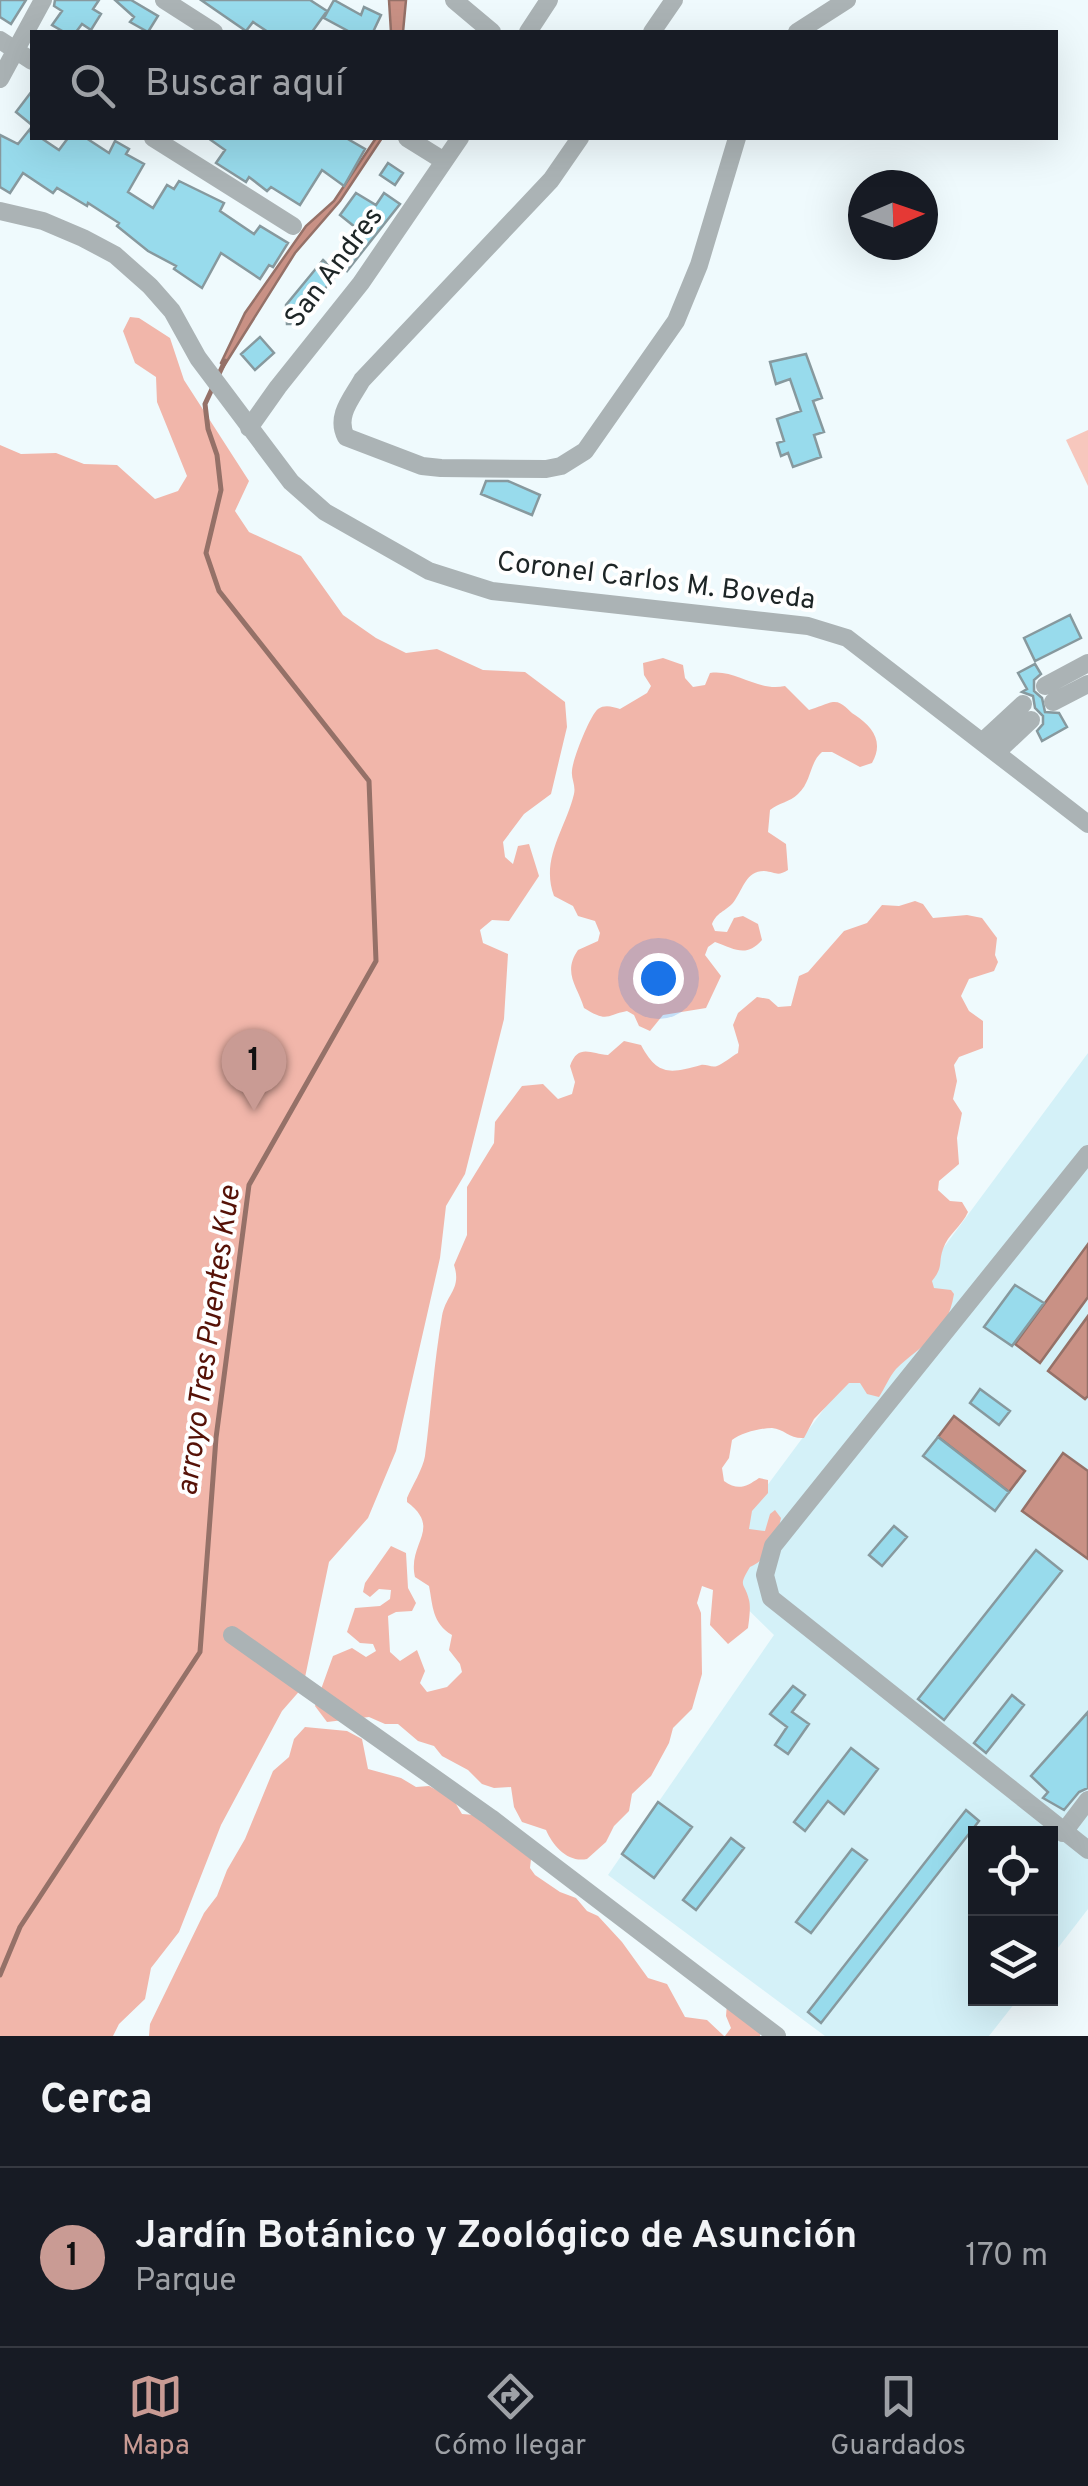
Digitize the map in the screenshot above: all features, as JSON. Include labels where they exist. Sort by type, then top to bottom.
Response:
[{"type":"street","points":[[0,79],[7,44],[43,0]]},
{"type":"street","points":[[164,0],[211,30]]},
{"type":"street","points":[[454,0],[490,30]]},
{"type":"street","points":[[529,30],[549,0]]},
{"type":"street","points":[[653,30],[674,0]]},
{"type":"street","points":[[801,30],[847,0]]},
{"type":"street","points":[[7,44],[30,60]]},
{"type":"street","points":[[156,140],[293,226]]},
{"type":"street","points":[[410,140],[444,161]]},
{"type":"street","name":"San Andres","points":[[250,428],[361,284],[459,140]]},
{"type":"street","points":[[579,140],[540,193],[362,380],[343,414],[341,427],[346,437],[422,466],[441,468],[546,469],[574,460],[585,451],[676,321],[699,265],[736,140]]},
{"type":"street","name":"Coronel Carlos M. Boveda","points":[[0,211],[43,221],[115,256],[172,311],[198,358],[291,482],[324,512],[429,572],[492,591],[830,631],[865,648],[1088,824]]},
{"type":"street","points":[[1088,663],[1049,694],[1088,684]]},
{"type":"street","points":[[990,746],[1027,712]]},
{"type":"street","points":[[1088,1154],[773,1546],[766,1576],[770,1598],[1088,1850]]},
{"type":"street","points":[[232,1635],[490,1818],[777,2036]]},
{"type":"street","points":[[1063,1833],[1088,1800]]},
{"type":"shaded area","points":[[389,0],[406,0],[403,30],[391,30]]},
{"type":"shaded area","points":[[375,140],[381,140],[340,201],[295,253],[224,366],[221,363],[245,313],[306,226],[334,201]]},
{"type":"shaded area","points":[[130,317],[139,318],[170,338],[184,380],[249,481],[235,511],[249,532],[301,556],[343,615],[376,638],[406,653],[437,649],[483,670],[525,672],[565,702],[567,727],[551,794],[524,814],[503,842],[505,857],[513,864],[518,846],[529,844],[539,876],[509,921],[492,920],[480,930],[483,943],[508,954],[504,1019],[465,1174],[446,1206],[440,1258],[396,1451],[368,1518],[329,1562],[303,1687],[282,1711],[221,1825],[179,1932],[151,1968],[145,1999],[119,2024],[113,2036],[0,2036],[0,445],[21,454],[56,453],[84,464],[117,465],[155,499],[178,491],[187,476],[157,402],[156,377],[135,363],[123,331]]},
{"type":"shaded area","points":[[1088,430],[1088,486],[1066,440]]},
{"type":"shaded area","points":[[663,658],[683,665],[685,678],[693,687],[705,685],[710,673],[720,673],[765,686],[785,686],[809,710],[840,703],[871,730],[877,748],[872,763],[860,767],[832,752],[822,752],[798,794],[770,810],[768,832],[786,844],[788,870],[753,874],[712,924],[715,931],[727,932],[734,918],[743,916],[758,924],[762,940],[745,950],[715,942],[708,947],[705,955],[721,976],[706,1008],[663,1015],[650,1031],[639,1026],[627,1011],[603,1017],[584,1008],[571,966],[578,950],[598,941],[600,933],[595,921],[578,916],[573,906],[554,896],[550,869],[574,794],[573,766],[591,720],[601,707],[620,709],[647,693],[651,686],[643,663]]},
{"type":"shaded area","points":[[915,901],[923,904],[933,918],[982,918],[997,938],[998,962],[994,971],[969,979],[961,996],[969,1011],[983,1021],[983,1048],[959,1057],[954,1065],[957,1081],[953,1099],[962,1113],[957,1138],[959,1164],[939,1181],[938,1190],[950,1201],[962,1202],[968,1212],[945,1244],[932,1281],[934,1288],[954,1294],[951,1308],[940,1329],[896,1369],[879,1397],[867,1394],[860,1383],[849,1383],[814,1419],[804,1438],[772,1428],[751,1431],[732,1440],[729,1458],[722,1468],[724,1481],[738,1487],[759,1478],[768,1480],[768,1493],[752,1511],[749,1529],[765,1531],[775,1510],[781,1518],[771,1547],[744,1578],[750,1603],[748,1628],[728,1644],[710,1625],[713,1590],[702,1586],[697,1603],[701,1613],[702,1674],[692,1709],[673,1728],[651,1776],[632,1794],[629,1811],[614,1826],[606,1842],[587,1859],[568,1856],[546,1830],[522,1822],[514,1807],[511,1787],[482,1784],[468,1770],[442,1756],[434,1746],[418,1741],[398,1724],[385,1724],[369,1717],[327,1722],[315,1706],[333,1656],[352,1648],[366,1657],[376,1651],[373,1644],[360,1643],[347,1632],[355,1608],[380,1606],[390,1599],[391,1590],[379,1589],[370,1597],[363,1592],[391,1546],[406,1553],[408,1588],[416,1603],[412,1611],[388,1616],[390,1652],[400,1661],[417,1650],[425,1671],[420,1683],[427,1692],[447,1687],[462,1672],[449,1650],[452,1635],[434,1614],[429,1586],[415,1577],[415,1555],[423,1529],[422,1520],[407,1498],[425,1456],[442,1316],[455,1286],[454,1265],[467,1235],[467,1187],[494,1143],[495,1122],[522,1086],[543,1084],[558,1099],[572,1094],[575,1082],[570,1066],[577,1054],[608,1055],[624,1041],[641,1045],[653,1063],[666,1070],[719,1065],[738,1053],[733,1025],[738,1013],[757,997],[769,999],[778,1007],[791,1006],[799,976],[808,972],[844,931],[867,923],[882,905],[899,906]]},
{"type":"shaded area","points":[[1088,1053],[1088,1909],[1058,1948],[1058,1826],[968,1826],[968,2006],[1013,2006],[989,2036],[825,2036],[608,1875],[774,1635],[706,1568]]},
{"type":"shaded area","points":[[1088,1244],[1088,1297],[1040,1363],[1015,1344]]},
{"type":"shaded area","points":[[1088,1316],[1088,1396],[1085,1399],[1048,1371]]},
{"type":"shaded area","points":[[954,1416],[1025,1471],[1009,1492],[938,1437]]},
{"type":"shaded area","points":[[1063,1453],[1088,1471],[1088,1559],[1022,1511]]},
{"type":"shaded area","points":[[305,1727],[347,1731],[362,1739],[368,1769],[401,1778],[416,1787],[429,1786],[453,1799],[462,1814],[475,1815],[531,1859],[530,1868],[535,1875],[576,1898],[587,1911],[598,1916],[648,1978],[667,1984],[685,2017],[707,2020],[724,2036],[149,2036],[150,2024],[245,1839],[273,1771],[289,1757],[294,1739]]},
{"type":"shaded area","points":[[727,2004],[760,2029],[760,2036],[725,2036],[731,2028]]},
{"type":"building","points":[[0,0],[26,0],[11,24],[0,17]]},
{"type":"building","points":[[55,0],[99,0],[93,9],[101,14],[91,30],[82,24],[78,30],[61,30],[52,25],[62,11],[54,6]]},
{"type":"building","points":[[115,0],[131,0],[158,16],[149,30],[130,22],[134,17]]},
{"type":"building","points":[[201,0],[310,0],[327,11],[313,30],[265,30],[253,22],[245,30]]},
{"type":"building","points":[[334,0],[361,15],[364,7],[381,15],[374,30],[346,30],[324,18]]},
{"type":"building","points":[[30,94],[30,123],[16,112]]},
{"type":"building","points":[[30,129],[30,140],[44,140],[59,150],[66,140],[89,140],[109,153],[115,141],[129,149],[126,154],[144,164],[128,192],[153,208],[167,185],[174,189],[179,181],[224,203],[220,211],[254,234],[260,226],[288,243],[260,279],[221,253],[202,288],[88,203],[87,206],[57,188],[53,193],[23,173],[10,193],[0,187],[0,135],[18,144]]},
{"type":"building","points":[[211,140],[349,140],[365,149],[344,186],[322,170],[300,205],[271,187],[267,191],[249,177],[246,182],[216,163],[225,150]]},
{"type":"building","points":[[388,163],[403,173],[395,185],[380,175]]},
{"type":"building","points":[[356,193],[376,205],[384,193],[400,204],[347,271],[336,260],[360,231],[340,215]]},
{"type":"building","points":[[323,260],[337,274],[296,324],[287,324],[286,305]]},
{"type":"building","points":[[260,337],[274,353],[255,370],[241,354]]},
{"type":"building","points":[[806,354],[822,398],[813,401],[824,432],[814,435],[821,457],[793,467],[788,453],[781,456],[777,443],[784,441],[777,419],[801,411],[790,379],[776,384],[770,362]]},
{"type":"building","points":[[486,481],[508,481],[540,495],[532,515],[481,494]]},
{"type":"building","points":[[1070,615],[1081,638],[1035,661],[1024,638]]},
{"type":"building","points":[[1035,664],[1041,674],[1034,680],[1034,691],[1042,698],[1045,712],[1059,713],[1067,727],[1042,741],[1037,731],[1043,716],[1035,708],[1033,696],[1022,692],[1027,689],[1018,673]]},
{"type":"building","points":[[1015,1285],[1044,1303],[1012,1346],[984,1327]]},
{"type":"building","points":[[980,1389],[1010,1411],[999,1425],[970,1403]]},
{"type":"building","points":[[938,1437],[1009,1492],[995,1511],[923,1456]]},
{"type":"building","points":[[894,1526],[907,1537],[882,1566],[869,1555]]},
{"type":"building","points":[[1036,1550],[1062,1571],[944,1720],[918,1699]]},
{"type":"building","points":[[793,1686],[805,1695],[792,1712],[809,1724],[788,1754],[775,1745],[787,1727],[770,1714]]},
{"type":"building","points":[[1012,1695],[1024,1705],[986,1753],[974,1743]]},
{"type":"building","points":[[1088,1712],[1088,1788],[1079,1792],[1064,1810],[1043,1798],[1048,1792],[1031,1776]]},
{"type":"building","points":[[851,1748],[878,1769],[844,1814],[828,1801],[805,1831],[794,1822]]},
{"type":"building","points":[[658,1802],[692,1827],[654,1878],[622,1854]]},
{"type":"building","points":[[966,1810],[979,1821],[968,1826],[968,1835],[821,2023],[808,2012]]},
{"type":"building","points":[[731,1838],[744,1848],[696,1910],[683,1900]]},
{"type":"building","points":[[852,1849],[867,1860],[811,1933],[796,1922]]},
{"type":"waterway","name":"arroyo Tres Puentes Kue","points":[[0,1975],[20,1927],[200,1652],[216,1438],[249,1185],[376,961],[369,781],[219,591],[206,553],[221,490],[205,404],[225,361]]},
{"type":"place","name":"Jardín Botánico y Zoológico de Asunción","points":[[254,1111]]}]
